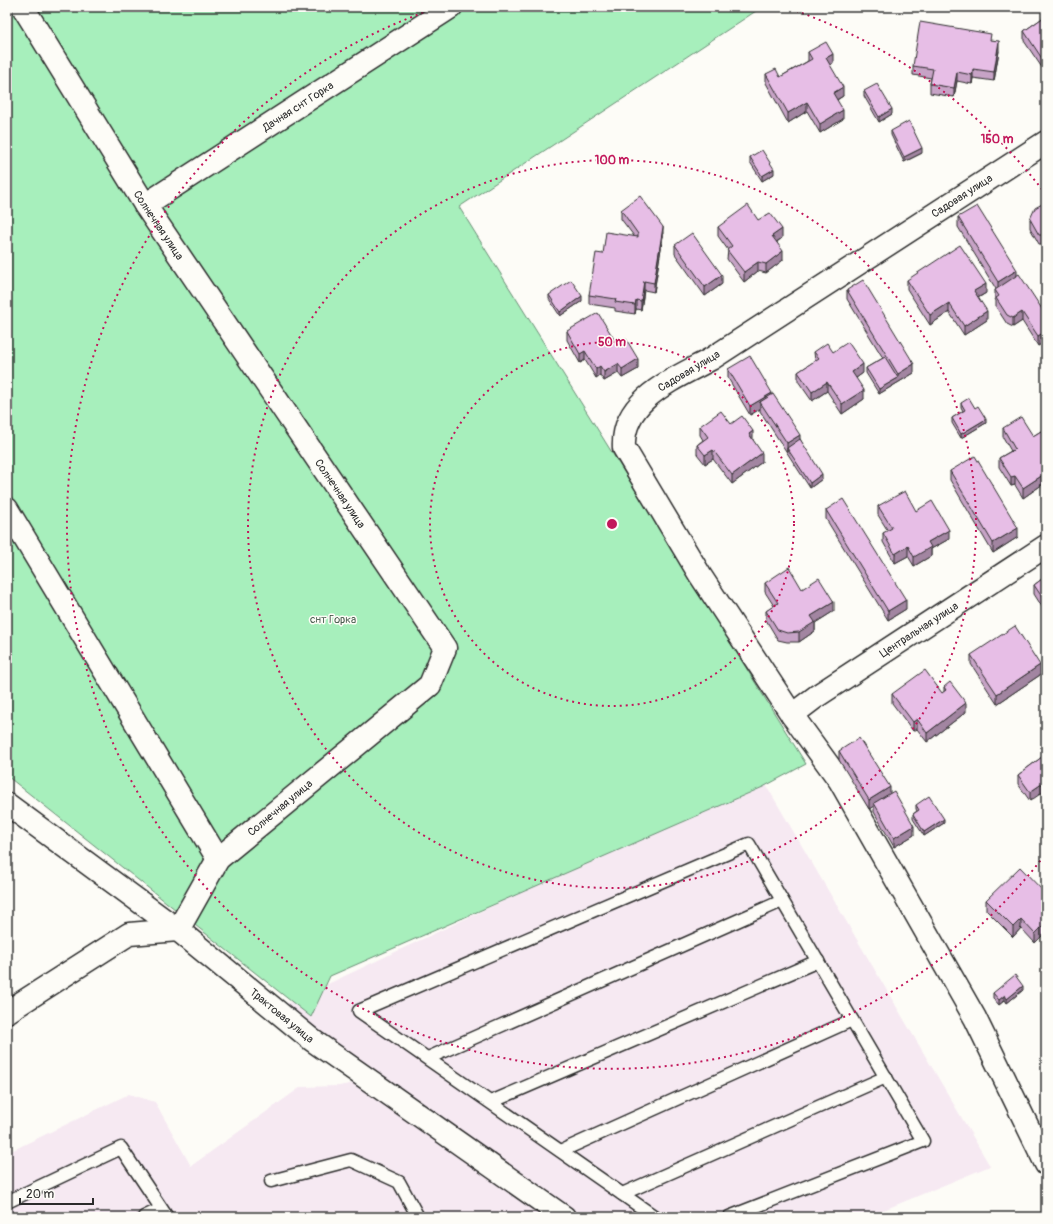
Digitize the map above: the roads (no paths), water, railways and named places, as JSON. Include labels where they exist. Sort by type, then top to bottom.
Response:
[{"type":"street","name":"Дачная снт Горка","points":[[145,205],[451,7]]},
{"type":"street","name":"Солнечная улица","points":[[26,8],[145,205],[445,648],[430,685],[218,860],[178,930]]},
{"type":"street","name":"Садовая улица","points":[[1046,142],[711,359],[663,385],[632,412],[625,434],[624,448],[700,575],[792,715],[840,781],[912,904],[975,1018],[1046,1164]]},
{"type":"street","points":[[7,509],[218,860]]},
{"type":"street","name":"Центральная улица","points":[[792,715],[817,696],[1046,546]]},
{"type":"street","name":"Трактовая улица","points":[[7,804],[178,930],[312,1040],[564,1217]]},
{"type":"street","points":[[7,1012],[129,934],[178,930]]},
{"type":"lane","points":[[655,1217],[360,1011],[749,844],[923,1141],[729,1217]]},
{"type":"lane","points":[[428,1058],[782,901]]},
{"type":"lane","points":[[491,1102],[818,961]]},
{"type":"lane","points":[[561,1151],[852,1020]]},
{"type":"lane","points":[[622,1194],[886,1077]]},
{"type":"lane","points":[[7,1202],[121,1148],[164,1213],[144,1217]]},
{"type":"lane","points":[[271,1181],[351,1160],[399,1182],[418,1217]]},
{"type":"park label","name":"снт Горка","points":[[333,619]]}]
